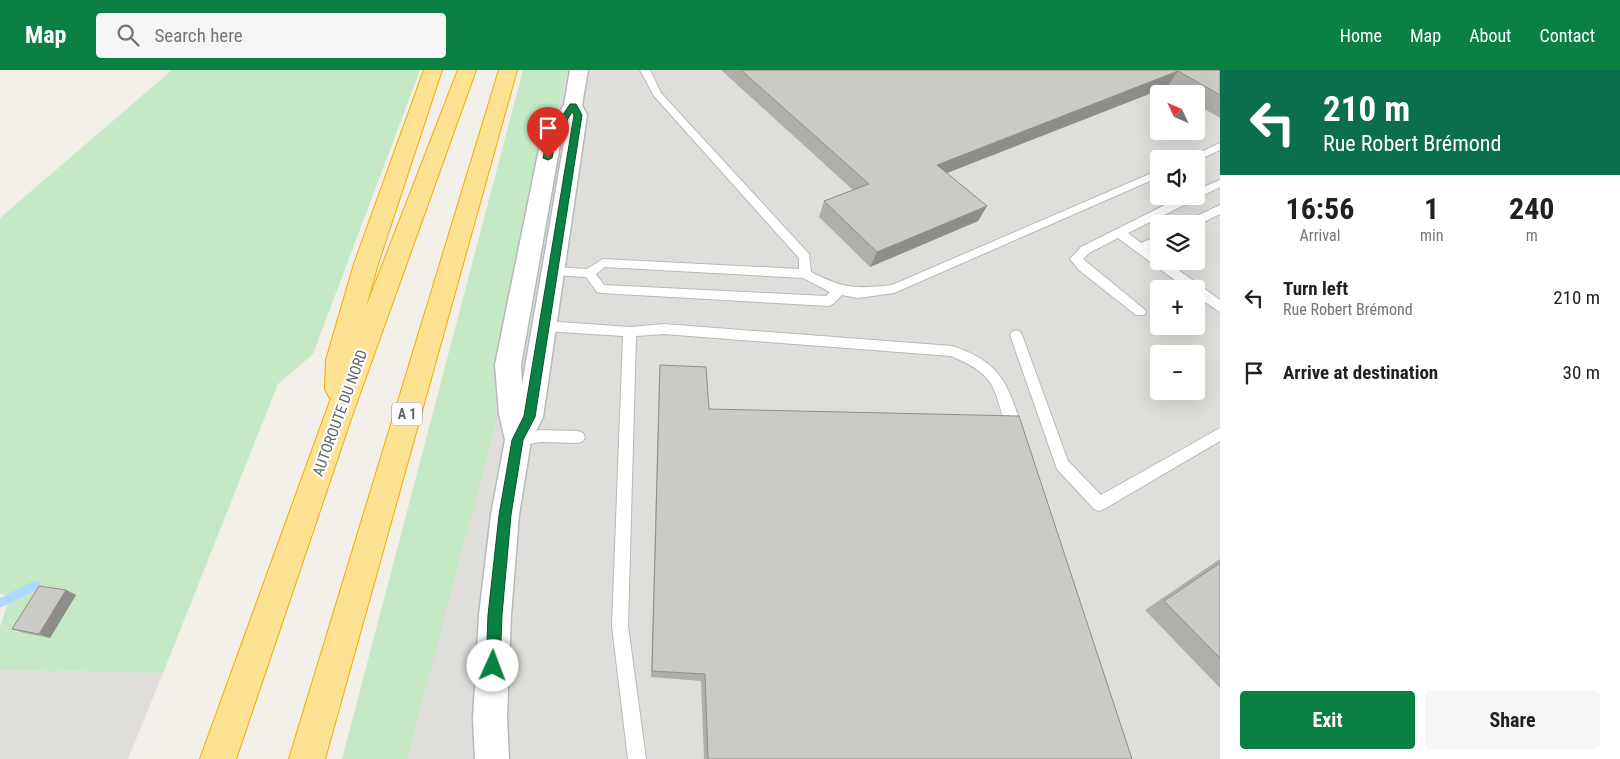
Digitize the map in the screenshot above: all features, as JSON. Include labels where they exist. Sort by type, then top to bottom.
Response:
[{"type":"highway","points":[[338,416],[339,360],[366,264],[433,70]]},
{"type":"highway","name":"AUTOROUTE DU NORD","points":[[218,759],[338,416],[467,70]]},
{"type":"highway","name":"A 1","points":[[308,759],[508,70]]},
{"type":"street","points":[[518,440],[512,414],[508,365],[551,139],[573,106],[578,70]]},
{"type":"street","points":[[492,759],[490,718],[495,615],[505,515],[518,440],[530,417],[578,115],[573,106]]},
{"type":"street","points":[[525,271],[553,272]]},
{"type":"street","points":[[515,326],[544,326]]},
{"type":"lane","points":[[645,70],[657,94],[805,257],[805,274]]},
{"type":"lane","points":[[1205,153],[1220,146]]},
{"type":"lane","points":[[553,272],[589,273],[603,263],[805,274],[831,288],[858,293],[894,289],[1150,177]]},
{"type":"lane","points":[[1205,191],[1220,183]]},
{"type":"lane","points":[[1140,312],[1083,267],[1076,259],[1085,250],[1176,205]]},
{"type":"lane","points":[[1205,216],[1220,209]]},
{"type":"lane","points":[[1119,232],[1184,280]]},
{"type":"lane","points":[[1140,248],[1150,243]]},
{"type":"lane","points":[[589,273],[601,289],[829,301],[839,290]]},
{"type":"lane","points":[[1205,296],[1220,307]]},
{"type":"lane","points":[[544,326],[630,332],[664,329],[952,351],[980,363],[998,379],[1020,443]]},
{"type":"lane","points":[[630,332],[620,626],[637,759]]},
{"type":"lane","points":[[1016,335],[1062,465],[1100,504],[1220,434]]},
{"type":"lane","points":[[518,440],[540,436],[578,437]]},
{"type":"shaded area","points":[[537,70],[1220,70],[1220,759],[360,759]]},
{"type":"shaded area","points":[[0,670],[163,673],[128,759],[0,759]]},
{"type":"green space","points":[[172,70],[420,70],[313,354],[278,384],[163,673],[0,670],[0,627],[10,596],[0,594],[0,218]]},
{"type":"green space","points":[[523,70],[567,70],[558,109],[546,133],[494,377],[497,417],[407,759],[342,759]]},
{"type":"building","points":[[741,70],[1220,70],[1220,95],[1178,71],[937,165],[987,206],[877,252],[824,201],[869,184]]},
{"type":"building","points":[[660,365],[706,367],[709,409],[1019,416],[1132,759],[708,759],[705,674],[652,671]]},
{"type":"building","points":[[1220,563],[1220,658],[1164,601]]},
{"type":"building","points":[[39,586],[66,590],[39,634],[12,629]]},
{"type":"waterway","points":[[0,603],[36,585]]},
{"type":"route","points":[[493,666],[495,615],[505,515],[518,440],[530,417],[578,115],[573,106],[551,139],[548,158]]}]
